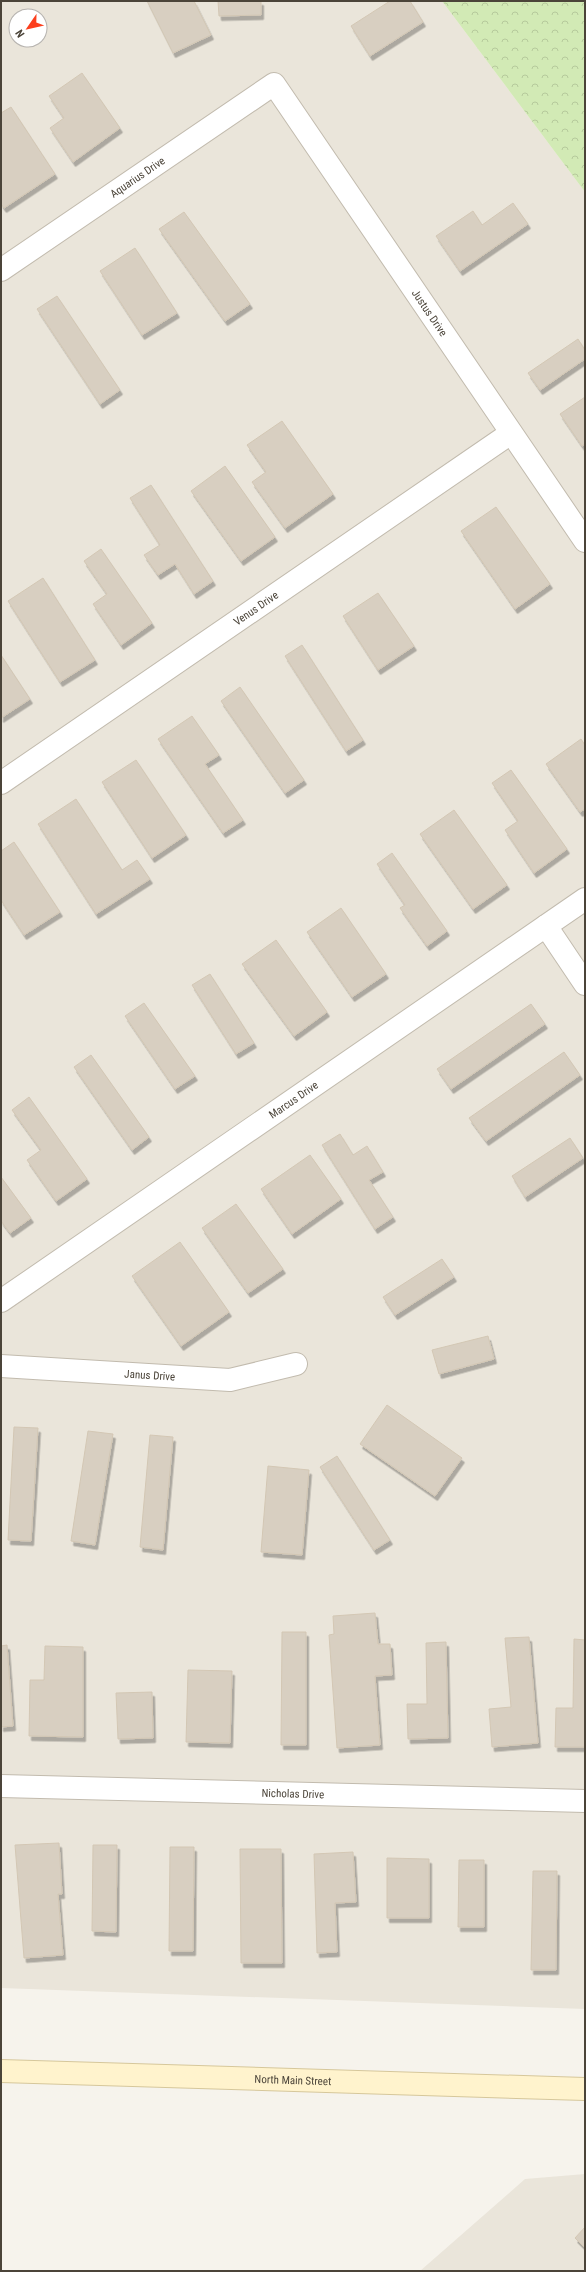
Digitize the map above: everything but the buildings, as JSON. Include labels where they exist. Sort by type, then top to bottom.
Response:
[{"type":"main road","name":"North Main Street","points":[[1,2071],[585,2089]]},
{"type":"street","name":"Aquarius Drive","points":[[1,270],[274,84]]},
{"type":"street","name":"Justus Drive","points":[[274,84],[585,541]]},
{"type":"street","name":"Venus Drive","points":[[1,783],[511,433]]},
{"type":"street","name":"Marcus Drive","points":[[1,1301],[585,899]]},
{"type":"street","points":[[546,926],[585,984]]},
{"type":"street","name":"Janus Drive","points":[[1,1366],[230,1380],[296,1364]]},
{"type":"street","name":"Nicholas Drive","points":[[1,1786],[585,1801]]},
{"type":"shaded area","points":[[1,1],[442,1],[585,192],[585,2009],[1,1988]]},
{"type":"shaded area","points":[[585,2174],[585,2271],[420,2271],[525,2179]]},
{"type":"green space","points":[[442,1],[585,1],[585,192]]}]
